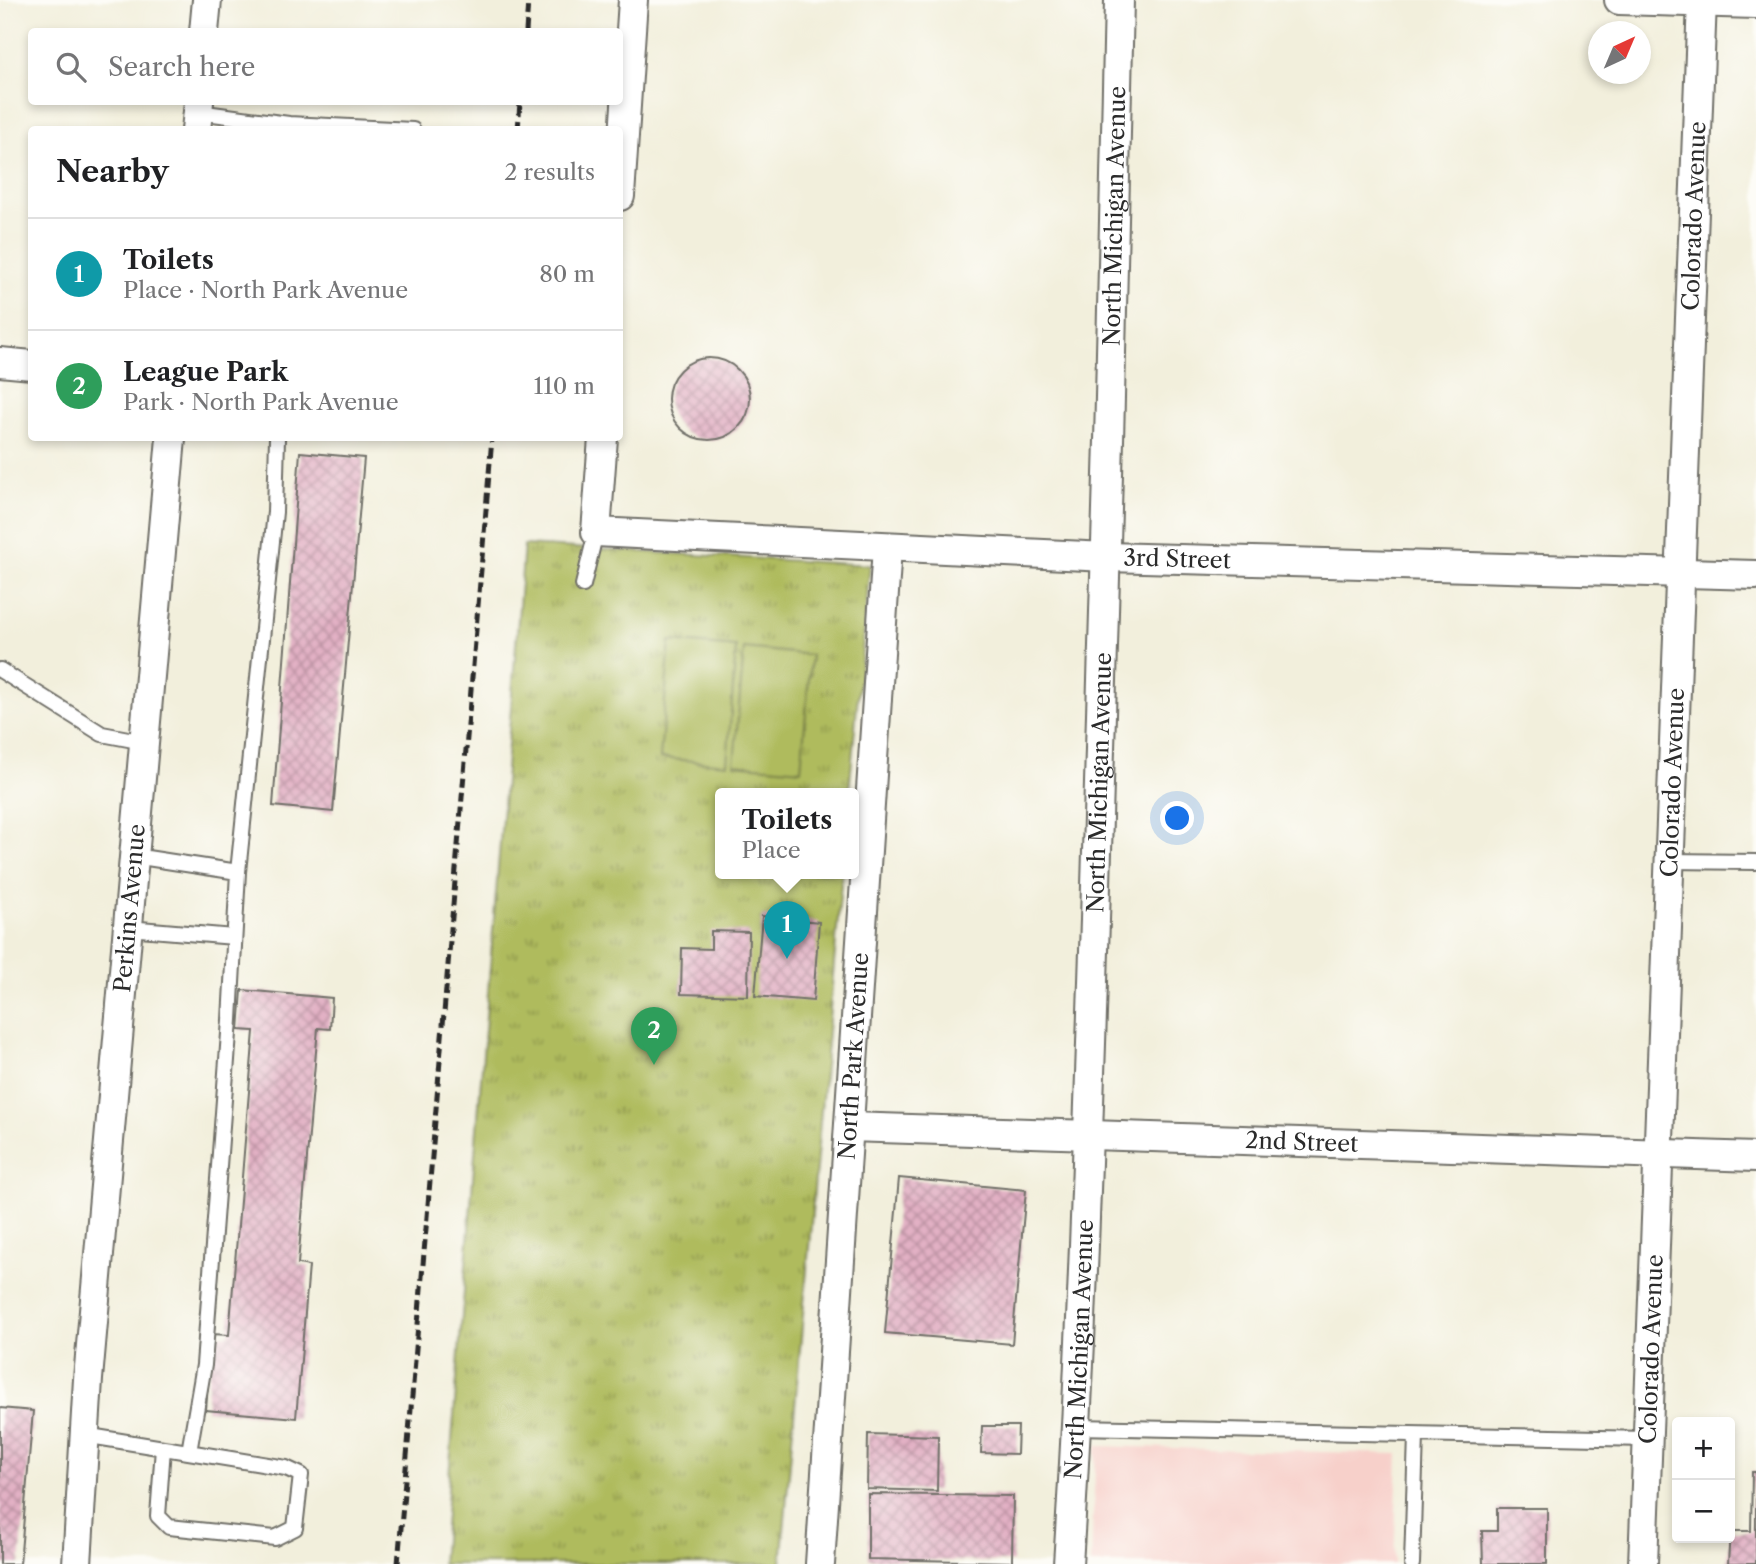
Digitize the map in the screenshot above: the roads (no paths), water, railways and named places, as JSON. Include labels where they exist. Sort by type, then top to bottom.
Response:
[{"type":"street","points":[[204,28],[207,0]]},
{"type":"street","points":[[623,151],[633,0]]},
{"type":"street","name":"North Michigan Avenue","points":[[1068,1564],[1077,1427],[1107,557],[1119,0]]},
{"type":"street","points":[[1619,0],[1756,4]]},
{"type":"street","name":"Colorado Avenue","points":[[1643,1564],[1702,1]]},
{"type":"street","points":[[0,362],[28,365]]},
{"type":"street","name":"Perkins Avenue","points":[[77,1564],[88,1379],[171,441]]},
{"type":"street","points":[[596,532],[603,441]]},
{"type":"street","name":"3rd Street","points":[[596,532],[1107,557],[1756,575]]},
{"type":"street","name":"North Park Avenue","points":[[820,1564],[887,547]]},
{"type":"street","name":"2nd Street","points":[[849,1127],[1756,1157]]},
{"type":"lane","points":[[198,114],[282,126]]},
{"type":"lane","points":[[189,1452],[204,1365],[238,872],[275,512],[277,441]]},
{"type":"lane","points":[[583,585],[596,532]]},
{"type":"lane","points":[[0,670],[102,734],[144,742]]},
{"type":"lane","points":[[134,856],[238,872]]},
{"type":"lane","points":[[1669,861],[1756,862]]},
{"type":"lane","points":[[128,928],[234,937]]},
{"type":"lane","points":[[1077,1427],[1647,1439]]},
{"type":"lane","points":[[84,1434],[286,1468],[301,1475],[295,1528],[275,1538],[169,1527],[158,1517],[163,1448]]},
{"type":"lane","points":[[1412,1564],[1416,1435]]},
{"type":"railway","points":[[526,28],[528,0]]},
{"type":"railway","points":[[518,126],[520,105]]},
{"type":"railway","points":[[398,1564],[492,441]]},
{"type":"place","name":"Toilets","points":[[787,959]]},
{"type":"place","name":"League Park","points":[[654,1065]]}]
